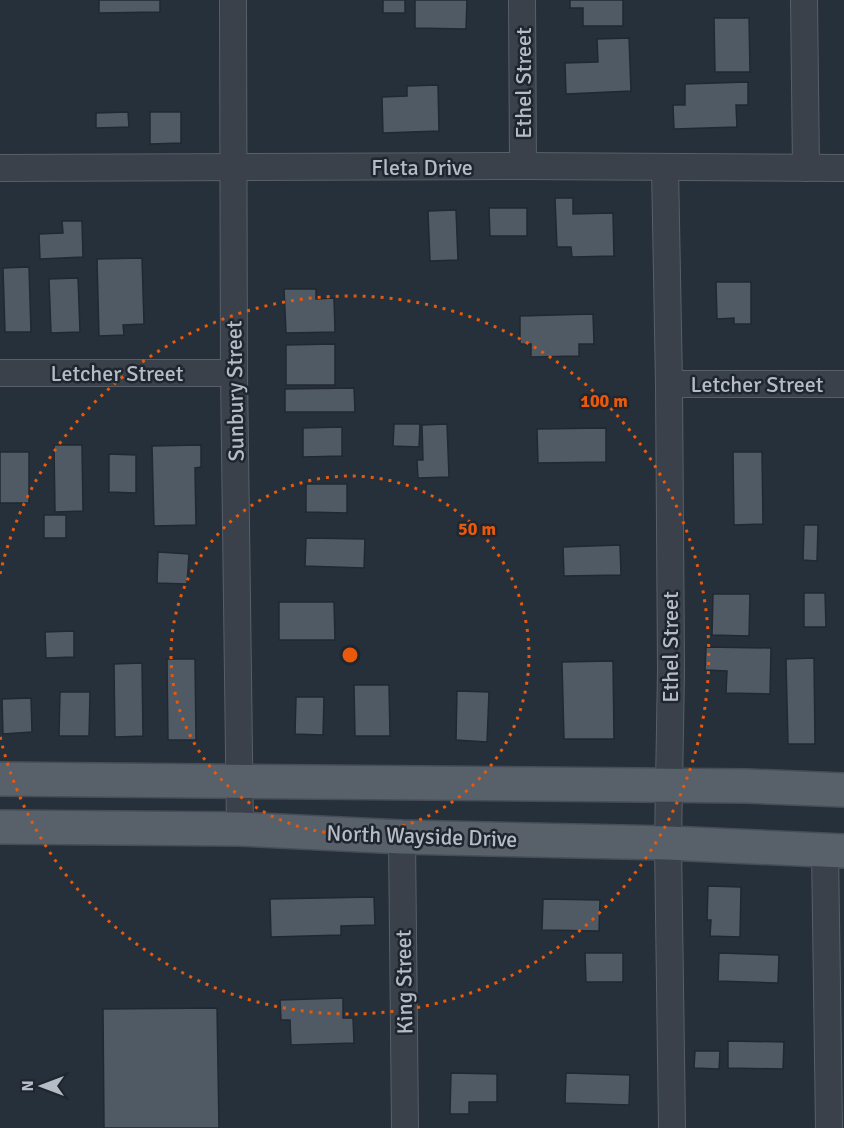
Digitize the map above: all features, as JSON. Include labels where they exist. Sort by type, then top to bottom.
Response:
[{"type":"main road","points":[[0,779],[747,786],[844,790]]},
{"type":"main road","name":"North Wayside Drive","points":[[0,827],[240,829],[402,837],[668,843],[835,850]]},
{"type":"street","name":"Sunbury Street","points":[[233,0],[234,374],[240,829]]},
{"type":"street","name":"Ethel Street","points":[[522,0],[523,166]]},
{"type":"street","points":[[804,0],[806,168]]},
{"type":"street","name":"Fleta Drive","points":[[0,168],[523,166],[844,168]]},
{"type":"street","name":"Ethel Street","points":[[665,167],[669,384],[671,670],[668,843],[672,1128]]},
{"type":"street","name":"Letcher Street","points":[[0,373],[234,374]]},
{"type":"street","name":"Letcher Street","points":[[669,384],[844,384]]},
{"type":"street","name":"King Street","points":[[402,837],[405,1128]]},
{"type":"street","points":[[829,1128],[835,850]]},
{"type":"building","points":[[99,0],[160,0],[160,12],[99,13]]},
{"type":"building","points":[[383,0],[405,0],[405,13],[383,13]]},
{"type":"building","points":[[415,0],[467,0],[466,29],[415,28]]},
{"type":"building","points":[[570,0],[623,0],[623,26],[583,26],[583,8],[570,8]]},
{"type":"building","points":[[714,18],[749,18],[750,72],[715,72]]},
{"type":"building","points":[[629,38],[631,91],[566,94],[565,63],[598,62],[597,39]]},
{"type":"building","points":[[748,82],[748,105],[736,105],[737,127],[674,129],[673,105],[685,105],[685,84]]},
{"type":"building","points":[[438,85],[439,131],[383,133],[382,97],[407,96],[407,86]]},
{"type":"building","points":[[128,112],[129,127],[96,128],[96,113]]},
{"type":"building","points":[[150,112],[181,112],[181,143],[150,144]]},
{"type":"building","points":[[555,198],[573,198],[573,214],[613,213],[614,256],[572,257],[571,247],[557,247]]},
{"type":"building","points":[[489,208],[527,208],[527,236],[490,236]]},
{"type":"building","points":[[456,210],[458,260],[430,261],[428,211]]},
{"type":"building","points":[[62,221],[82,221],[83,257],[40,259],[39,234],[63,233]]},
{"type":"building","points":[[142,258],[144,324],[123,325],[124,335],[99,336],[97,259]]},
{"type":"building","points":[[29,267],[31,332],[5,332],[3,268]]},
{"type":"building","points":[[78,278],[80,332],[51,333],[49,279]]},
{"type":"building","points":[[716,282],[751,282],[751,324],[734,324],[734,318],[717,319]]},
{"type":"building","points":[[284,289],[316,289],[316,299],[334,298],[335,332],[286,333]]},
{"type":"building","points":[[593,314],[594,344],[579,344],[579,356],[531,357],[531,344],[520,344],[520,316]]},
{"type":"building","points":[[335,344],[335,385],[286,385],[286,345]]},
{"type":"building","points":[[354,388],[355,412],[285,412],[285,389]]},
{"type":"building","points":[[394,424],[420,424],[419,447],[393,446]]},
{"type":"building","points":[[447,424],[449,477],[418,478],[417,460],[423,460],[422,425]]},
{"type":"building","points":[[342,427],[342,456],[303,457],[303,428]]},
{"type":"building","points":[[606,428],[606,462],[538,463],[537,429]]},
{"type":"building","points":[[54,445],[82,445],[83,511],[55,512]]},
{"type":"building","points":[[201,445],[201,467],[195,468],[196,525],[154,526],[152,446]]},
{"type":"building","points":[[0,452],[29,452],[29,503],[0,503]]},
{"type":"building","points":[[733,452],[762,452],[763,524],[734,525]]},
{"type":"building","points":[[109,454],[136,455],[136,493],[109,492]]},
{"type":"building","points":[[306,484],[347,484],[347,513],[306,512]]},
{"type":"building","points":[[44,515],[66,515],[66,538],[44,538]]},
{"type":"building","points":[[804,525],[818,525],[817,561],[803,560]]},
{"type":"building","points":[[306,538],[365,539],[364,568],[305,566]]},
{"type":"building","points":[[620,545],[621,575],[564,576],[563,547]]},
{"type":"building","points":[[158,552],[189,554],[187,584],[157,583]]},
{"type":"building","points":[[804,593],[825,593],[826,627],[804,627]]},
{"type":"building","points":[[713,594],[750,594],[749,636],[712,635]]},
{"type":"building","points":[[279,602],[334,602],[335,640],[279,640]]},
{"type":"building","points":[[74,631],[74,657],[46,658],[45,632]]},
{"type":"building","points":[[706,647],[771,648],[770,694],[726,693],[727,671],[705,670]]},
{"type":"building","points":[[814,658],[815,744],[788,744],[786,659]]},
{"type":"building","points":[[167,659],[195,659],[196,740],[168,740]]},
{"type":"building","points":[[613,661],[614,739],[564,739],[562,662]]},
{"type":"building","points":[[142,663],[143,736],[115,737],[114,664]]},
{"type":"building","points":[[354,685],[389,685],[390,736],[355,736]]},
{"type":"building","points":[[457,691],[489,692],[487,742],[456,740]]},
{"type":"building","points":[[60,692],[90,692],[89,736],[59,736]]},
{"type":"building","points":[[296,697],[324,697],[323,735],[295,734]]},
{"type":"building","points":[[31,698],[32,732],[3,734],[2,699]]},
{"type":"building","points":[[708,886],[741,887],[740,937],[710,936],[711,920],[707,920]]},
{"type":"building","points":[[374,897],[375,925],[341,926],[341,935],[271,937],[270,899]]},
{"type":"building","points":[[543,899],[600,900],[599,931],[542,930]]},
{"type":"building","points":[[585,953],[623,953],[623,982],[586,982]]},
{"type":"building","points":[[719,953],[779,955],[778,983],[718,981]]},
{"type":"building","points":[[343,998],[343,1018],[353,1018],[354,1043],[291,1045],[290,1020],[281,1020],[280,1000]]},
{"type":"building","points":[[217,1008],[219,1128],[104,1128],[103,1009]]},
{"type":"building","points":[[728,1041],[784,1042],[783,1069],[728,1068]]},
{"type":"building","points":[[695,1051],[720,1051],[719,1069],[694,1068]]},
{"type":"building","points":[[451,1073],[497,1074],[497,1102],[469,1102],[469,1114],[450,1114]]},
{"type":"building","points":[[566,1073],[630,1075],[629,1105],[565,1103]]}]
